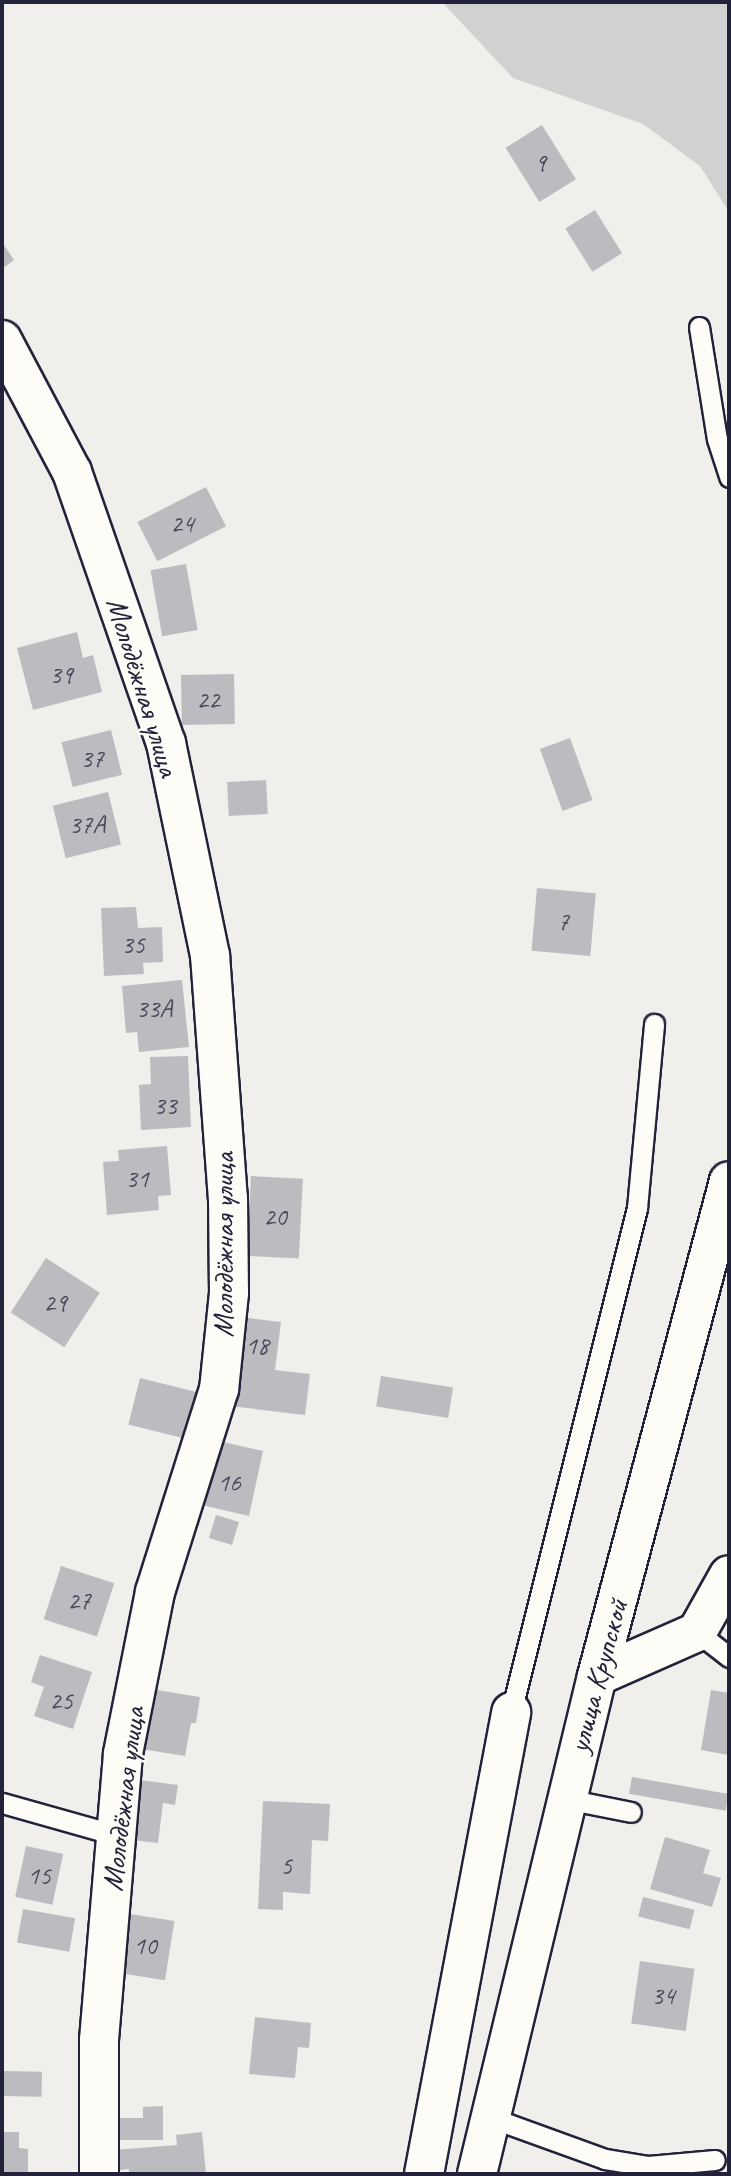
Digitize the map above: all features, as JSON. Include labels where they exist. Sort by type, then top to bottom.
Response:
[{"type":"street","name":"Молодёжная улица","points":[[2,340],[72,472],[166,743],[210,955],[228,1198],[229,1293],[219,1389],[155,1592],[123,1754],[99,2040],[99,2174]]},
{"type":"street","name":"улица Крупской","points":[[477,2174],[597,1676],[729,1181]]},
{"type":"street","points":[[597,1676],[697,1632],[729,1575]]},
{"type":"street","points":[[424,2174],[511,1712]]},
{"type":"lane","points":[[699,327],[717,439],[729,477]]},
{"type":"lane","points":[[511,1712],[637,1208],[654,1024]]},
{"type":"lane","points":[[697,1632],[729,1657]]},
{"type":"lane","points":[[566,1800],[631,1812]]},
{"type":"lane","points":[[2,1803],[117,1836]]},
{"type":"lane","points":[[489,2117],[605,2159],[648,2166],[715,2160]]},
{"type":"shaded area","points":[[442,2],[729,2],[729,212],[700,166],[643,124],[513,78]]},
{"type":"building","points":[[542,125],[576,179],[539,202],[506,148]]},
{"type":"building","points":[[595,210],[622,253],[592,272],[565,229]]},
{"type":"building","points":[[2,242],[14,260],[2,269]]},
{"type":"building","points":[[206,487],[226,526],[157,561],[137,522]]},
{"type":"building","points":[[186,564],[198,630],[162,636],[151,570]]},
{"type":"building","points":[[77,632],[83,658],[93,655],[102,692],[33,710],[17,648]]},
{"type":"building","points":[[234,674],[235,724],[182,725],[181,675]]},
{"type":"building","points":[[111,730],[122,775],[73,787],[62,742]]},
{"type":"building","points":[[570,738],[593,800],[563,811],[540,749]]},
{"type":"building","points":[[266,780],[268,814],[229,816],[227,782]]},
{"type":"building","points":[[108,792],[121,844],[66,858],[53,806]]},
{"type":"building","points":[[537,888],[596,893],[590,956],[532,951]]},
{"type":"building","points":[[136,907],[138,928],[162,927],[163,962],[143,963],[144,974],[104,976],[101,908]]},
{"type":"building","points":[[182,980],[189,1047],[139,1052],[137,1032],[126,1033],[122,986]]},
{"type":"building","points":[[188,1056],[191,1127],[141,1130],[139,1085],[151,1084],[150,1057]]},
{"type":"building","points":[[167,1146],[171,1195],[158,1196],[159,1210],[107,1215],[103,1162],[119,1161],[118,1150]]},
{"type":"building","points":[[251,1176],[303,1179],[299,1259],[247,1256]]},
{"type":"building","points":[[46,1258],[100,1293],[64,1347],[11,1313]]},
{"type":"building","points":[[240,1317],[281,1322],[275,1370],[310,1374],[305,1415],[230,1406]]},
{"type":"building","points":[[381,1376],[453,1387],[448,1418],[376,1407]]},
{"type":"building","points":[[140,1378],[196,1392],[185,1439],[128,1425]]},
{"type":"building","points":[[219,1441],[263,1451],[249,1516],[197,1504]]},
{"type":"building","points":[[216,1515],[239,1522],[232,1545],[209,1538]]},
{"type":"building","points":[[61,1566],[114,1583],[97,1637],[44,1619]]},
{"type":"building","points":[[40,1655],[92,1672],[73,1729],[34,1716],[44,1687],[31,1682]]},
{"type":"building","points":[[144,1688],[200,1697],[196,1723],[191,1723],[185,1756],[135,1748]]},
{"type":"building","points":[[711,1690],[729,1693],[729,1755],[701,1750]]},
{"type":"building","points":[[632,1777],[729,1794],[726,1811],[629,1794]]},
{"type":"building","points":[[140,1780],[178,1785],[175,1805],[163,1803],[158,1843],[132,1840]]},
{"type":"building","points":[[263,1801],[330,1804],[328,1841],[312,1840],[310,1894],[283,1892],[283,1910],[258,1909]]},
{"type":"building","points":[[665,1837],[710,1850],[703,1873],[721,1878],[712,1907],[650,1889]]},
{"type":"building","points":[[26,1846],[63,1854],[52,1905],[15,1897]]},
{"type":"building","points":[[643,1897],[694,1910],[690,1929],[638,1916]]},
{"type":"building","points":[[23,1909],[75,1918],[69,1952],[17,1942]]},
{"type":"building","points":[[124,1913],[174,1921],[165,1980],[115,1972]]},
{"type":"building","points":[[640,1961],[694,1969],[686,2031],[631,2023]]},
{"type":"building","points":[[255,2017],[311,2023],[309,2048],[298,2047],[295,2078],[249,2074]]},
{"type":"building","points":[[2,2071],[42,2072],[42,2097],[2,2096]]},
{"type":"building","points":[[163,2106],[163,2140],[108,2140],[108,2118],[143,2118],[143,2107]]},
{"type":"building","points":[[2,2132],[19,2132],[19,2148],[28,2149],[28,2174],[2,2174]]},
{"type":"building","points":[[202,2132],[206,2174],[129,2174],[129,2169],[115,2171],[113,2150],[177,2145],[176,2135]]}]
